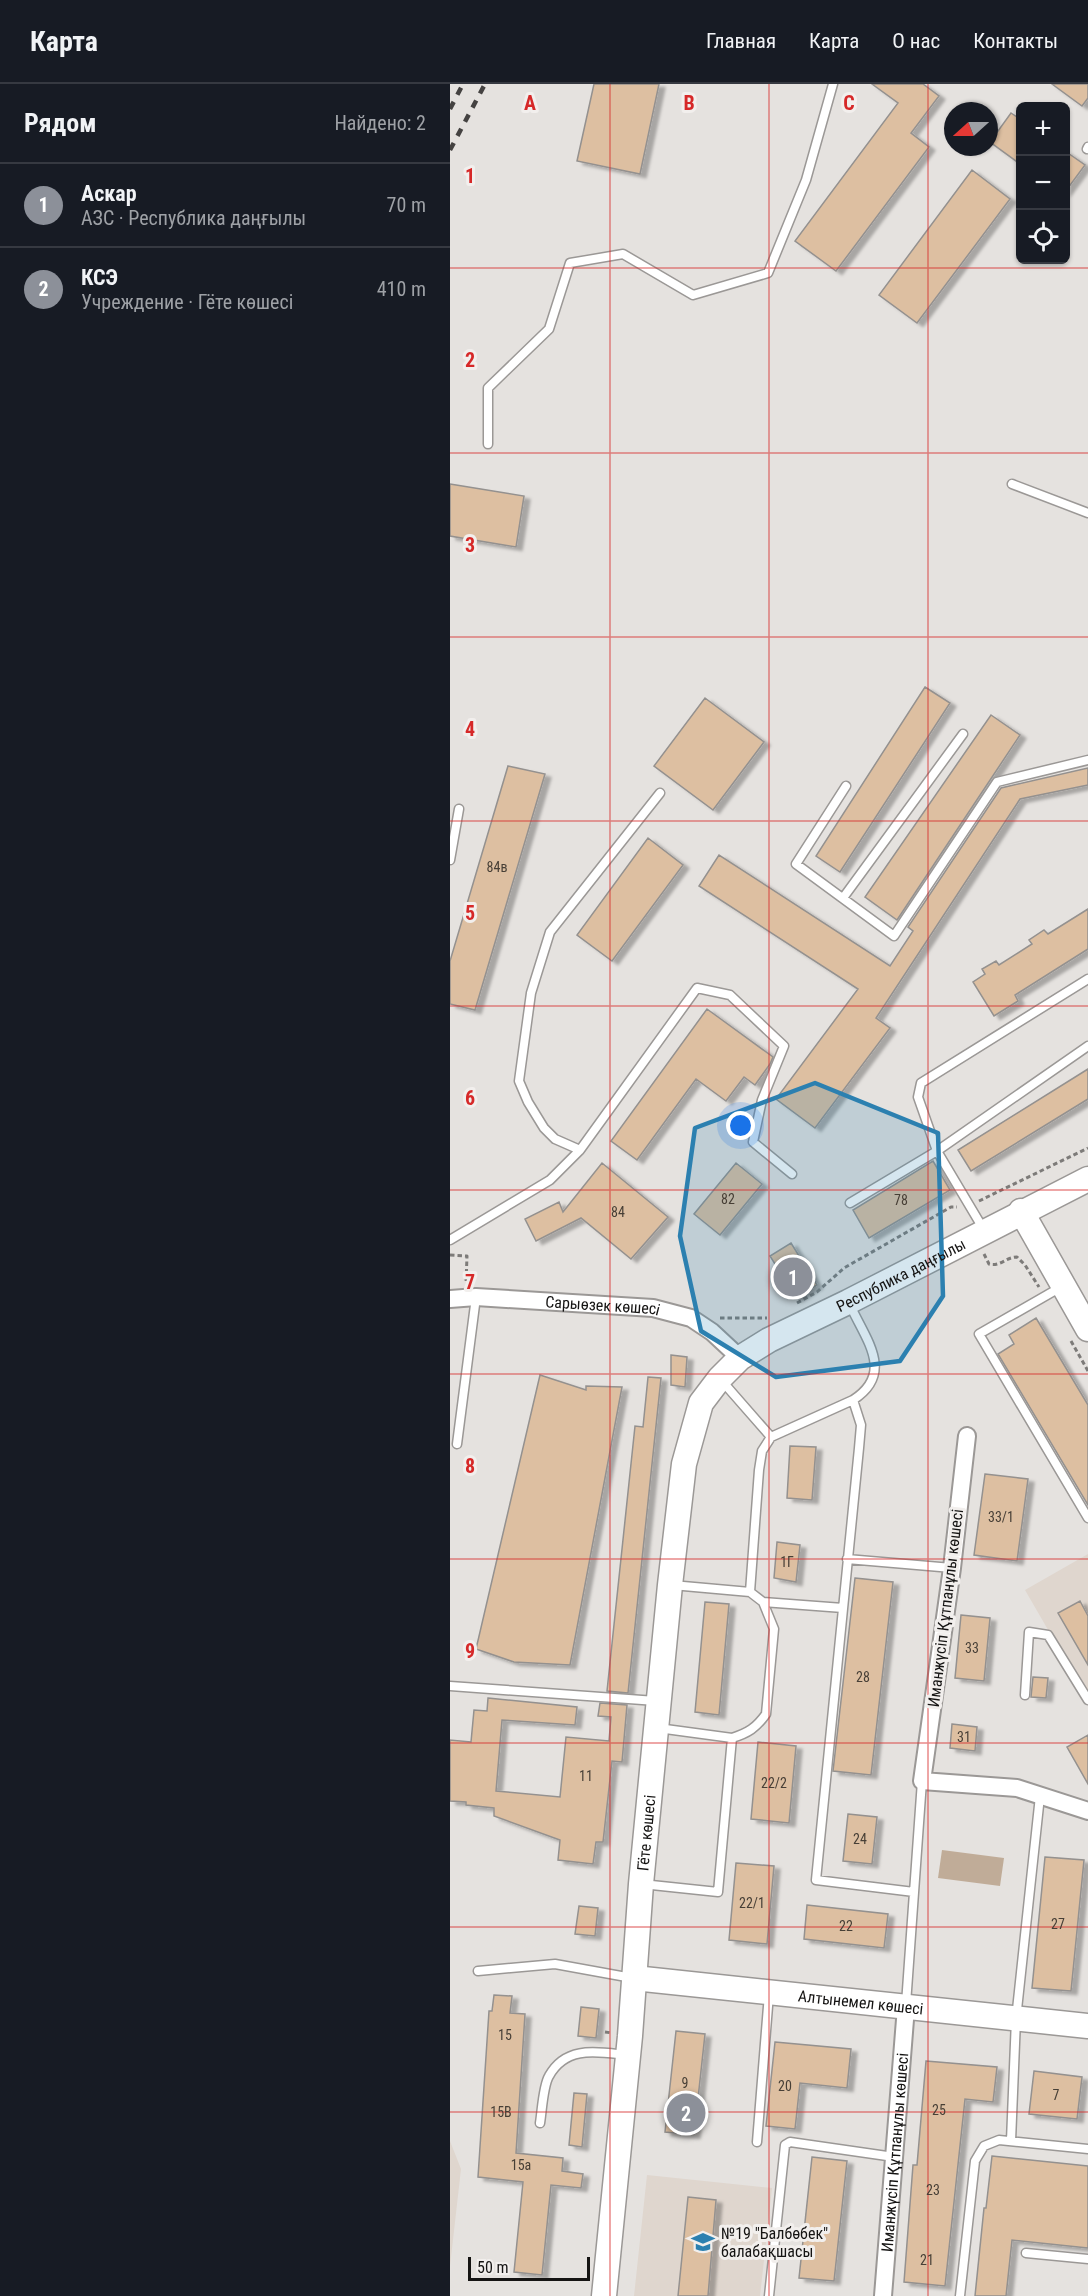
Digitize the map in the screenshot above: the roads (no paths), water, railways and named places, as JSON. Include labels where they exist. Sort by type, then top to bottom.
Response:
[{"type":"main road","name":"Республика даңғылы","points":[[720,1378],[740,1358],[768,1340],[848,1302],[1088,1179]]},
{"type":"main road","points":[[1021,1212],[1088,1329]]},
{"type":"main road","name":"Гёте көшесі","points":[[604,2296],[628,2055],[641,1884],[684,1464],[701,1403],[720,1378]]},
{"type":"main road","name":"Алтынемел көшесі","points":[[634,1978],[1088,2026]]},
{"type":"street","name":"Сарыөзек көшесі","points":[[450,1299],[471,1291],[653,1308],[691,1318],[712,1332],[740,1358]]},
{"type":"street","name":"Иманжүсіп Құтпанұлы көшесі","points":[[922,1781],[952,1568],[967,1436]]},
{"type":"street","points":[[922,1781],[1017,1788],[1088,1811]]},
{"type":"street","name":"Иманжүсіп Құтпанұлы көшесі","points":[[883,2296],[906,2007]]},
{"type":"lane","points":[[488,444],[488,388],[549,329],[570,263],[623,254],[693,295],[768,273],[806,180],[833,84]]},
{"type":"lane","points":[[1012,484],[1088,513]]},
{"type":"lane","points":[[843,898],[963,734]]},
{"type":"lane","points":[[846,786],[796,864],[894,936],[997,783],[1088,760]]},
{"type":"lane","points":[[580,1150],[555,1139],[543,1128],[519,1081],[531,993],[550,932],[660,793]]},
{"type":"lane","points":[[450,860],[459,809]]},
{"type":"lane","points":[[984,1231],[937,1151],[918,1097],[921,1083],[1088,979]]},
{"type":"lane","points":[[450,1240],[550,1180],[580,1150],[697,988],[730,995],[784,1046],[762,1100],[753,1142],[792,1174]]},
{"type":"lane","points":[[850,1203],[937,1151],[1088,1046]]},
{"type":"lane","points":[[1063,1286],[979,1334],[1088,1518]]},
{"type":"lane","points":[[457,1444],[471,1291]]},
{"type":"lane","points":[[750,1592],[762,1451],[771,1437],[853,1400],[864,1393],[875,1378],[876,1362],[848,1302]]},
{"type":"lane","points":[[720,1378],[771,1437]]},
{"type":"lane","points":[[853,1400],[861,1425],[816,1880],[914,1892]]},
{"type":"lane","points":[[848,1559],[952,1568]]},
{"type":"lane","points":[[657,1728],[732,1738],[748,1733],[758,1726],[766,1714],[774,1629],[763,1602],[750,1592],[670,1585]]},
{"type":"lane","points":[[763,1602],[843,1608]]},
{"type":"lane","points":[[1025,1695],[1029,1632],[1048,1635],[1088,1700]]},
{"type":"lane","points":[[450,1686],[659,1702]]},
{"type":"lane","points":[[641,1884],[718,1892],[732,1738]]},
{"type":"lane","points":[[906,2007],[922,1781]]},
{"type":"lane","points":[[1011,2141],[1016,2019],[1040,1796]]},
{"type":"lane","points":[[478,1971],[555,1964],[634,1978]]},
{"type":"lane","points":[[757,2142],[770,1994]]},
{"type":"lane","points":[[540,2123],[548,2076],[565,2058],[589,2051],[628,2055]]},
{"type":"lane","points":[[960,2296],[975,2161],[984,2146],[999,2140],[1088,2149]]},
{"type":"lane","points":[[769,2296],[785,2145],[790,2142],[894,2157]]},
{"type":"lane","points":[[1026,2253],[1088,2259]]},
{"type":"railway","points":[[450,109],[463,84]]},
{"type":"railway","points":[[450,150],[485,84]]},
{"type":"place","name":"Аскар","points":[[793,1277]]},
{"type":"place","name":"КСЭ","points":[[686,2113]]},
{"type":"place","name":"№19 \"Балбөбек\" балабақшасы","points":[[703,2242]]}]
